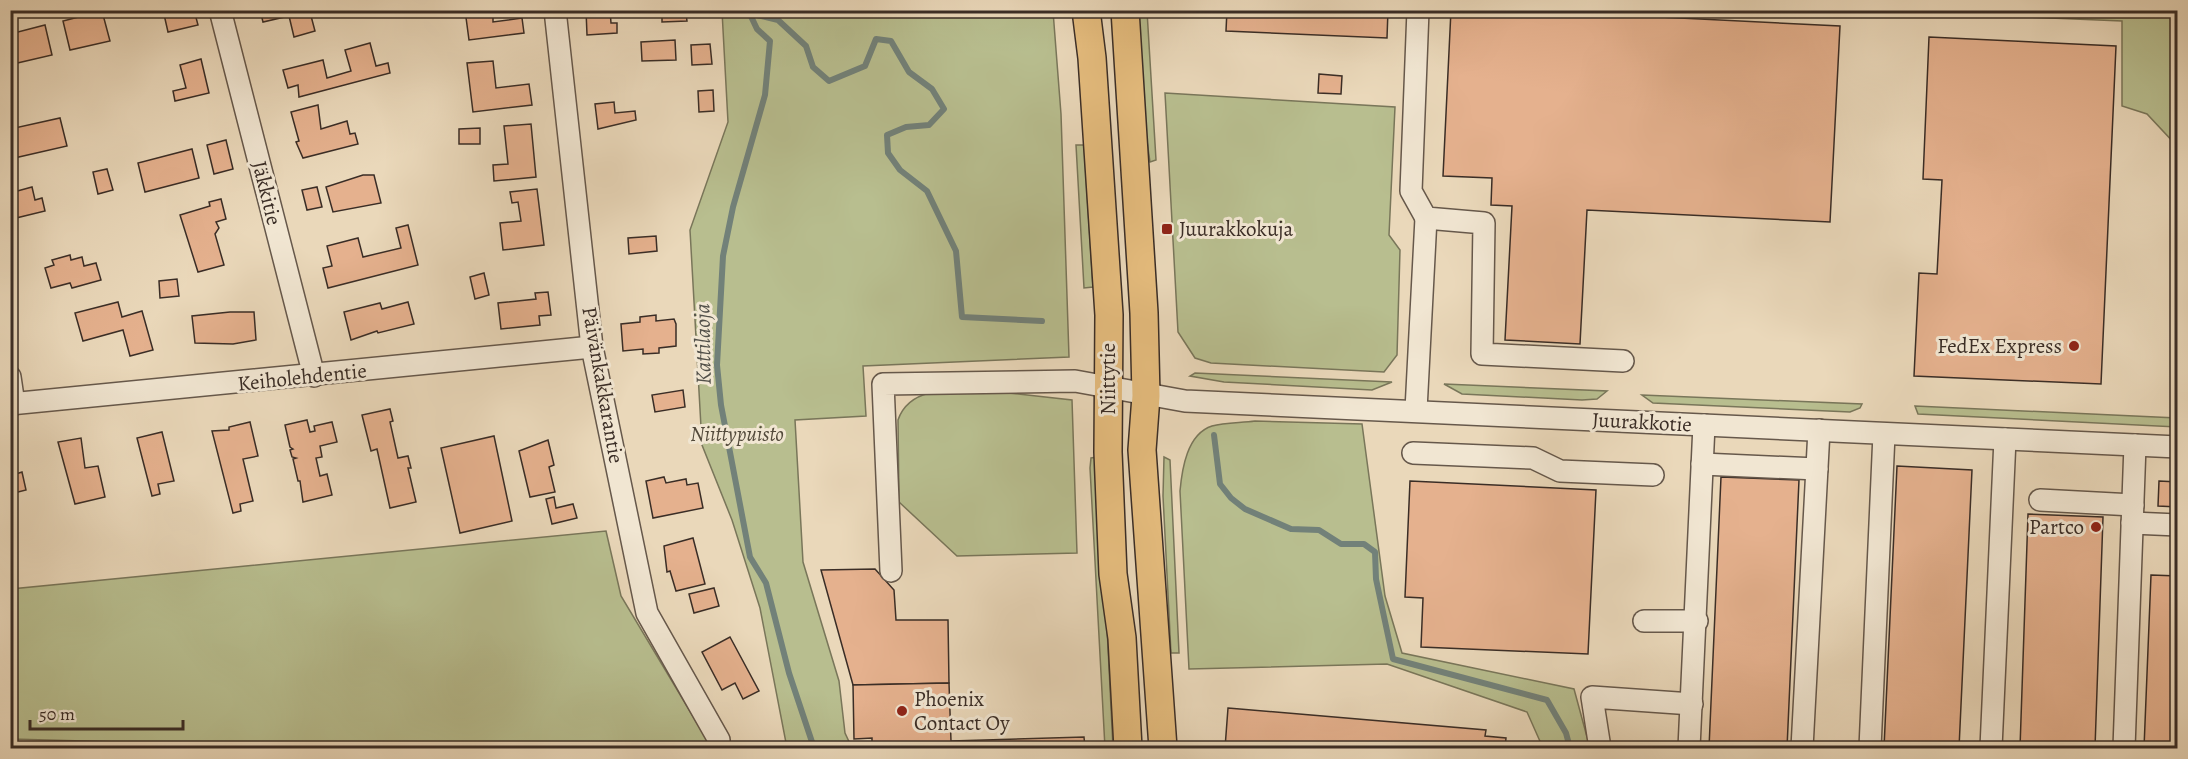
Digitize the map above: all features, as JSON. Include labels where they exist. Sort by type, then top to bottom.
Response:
[{"type":"main road","name":"Niittytie","points":[[1086,10],[1092,58],[1108,315],[1108,452],[1113,574],[1122,638],[1128,748]]},
{"type":"main road","name":"Niittytie","points":[[1125,10],[1144,313],[1146,396],[1142,450],[1163,748]]},
{"type":"street","name":"Jäkkitie","points":[[220,10],[314,376]]},
{"type":"street","name":"Päivänkakkarantie","points":[[555,10],[592,347],[647,613],[719,740]]},
{"type":"street","points":[[1416,410],[1426,218],[1411,191],[1418,10]]},
{"type":"street","points":[[1426,218],[1484,223],[1482,354],[1623,361]]},
{"type":"street","name":"Keiholehdentie","points":[[12,404],[592,347]]},
{"type":"street","points":[[10,377],[12,404]]},
{"type":"street","name":"Juurakkotie","points":[[891,571],[883,384],[1075,381],[1146,396],[1192,402],[1416,410],[2178,447]]},
{"type":"street","points":[[1689,748],[1697,621],[1704,425]]},
{"type":"street","points":[[1802,748],[1819,430]]},
{"type":"street","points":[[1870,748],[1884,434]]},
{"type":"street","points":[[1991,748],[2006,439]]},
{"type":"street","points":[[2124,748],[2135,445]]},
{"type":"street","points":[[1413,453],[1533,458],[1560,471],[1653,475]]},
{"type":"street","points":[[1702,464],[1817,469]]},
{"type":"street","points":[[2040,500],[2133,514],[2178,525]]},
{"type":"street","points":[[1644,621],[1697,621]]},
{"type":"street","points":[[1600,748],[1592,698],[1692,704]]},
{"type":"green space","name":"Niittypuisto","points":[[722,11],[1053,11],[1061,114],[1069,357],[863,366],[866,416],[795,420],[803,562],[839,681],[845,733],[852,748],[787,748],[760,608],[732,520],[702,445],[690,230],[728,122]]},
{"type":"green space","points":[[1138,11],[1147,11],[1156,160],[1150,162],[1146,134]]},
{"type":"green space","points":[[1885,11],[2177,11],[2177,146],[2147,114],[2122,106],[2122,21]]},
{"type":"green space","points":[[1165,93],[1395,107],[1389,235],[1400,250],[1397,355],[1384,372],[1211,363],[1195,358],[1178,332]]},
{"type":"green space","points":[[1076,145],[1084,145],[1093,287],[1084,288]]},
{"type":"green space","points":[[1195,373],[1392,382],[1372,390],[1224,382],[1190,376]]},
{"type":"green space","points":[[1444,384],[1607,391],[1597,399],[1582,400],[1462,394]]},
{"type":"green space","points":[[990,391],[1072,400],[1077,553],[957,556],[899,502],[898,420],[904,408],[913,400],[937,392]]},
{"type":"green space","points":[[1642,395],[1862,404],[1860,408],[1850,412],[1653,403]]},
{"type":"green space","points":[[1915,406],[2177,418],[2177,427],[1918,414]]},
{"type":"green space","points":[[1255,421],[1362,424],[1385,596],[1402,653],[1574,689],[1590,748],[1543,748],[1527,712],[1387,664],[1189,669],[1180,491],[1184,463],[1191,444],[1204,430],[1228,423]]},
{"type":"green space","points":[[1097,457],[1113,748],[1105,748],[1090,468],[1091,458]]},
{"type":"green space","points":[[1164,457],[1170,460],[1179,653],[1171,653],[1163,496]]},
{"type":"green space","points":[[606,531],[621,596],[712,748],[211,748],[157,743],[11,739],[11,589]]},
{"type":"building","points":[[163,10],[194,10],[198,25],[168,32]]},
{"type":"building","points":[[260,10],[332,10],[311,16],[315,31],[294,37],[289,16],[263,22]]},
{"type":"building","points":[[465,10],[496,10],[497,17],[493,17],[493,22],[522,18],[524,33],[469,40]]},
{"type":"building","points":[[586,10],[610,10],[611,23],[617,23],[617,33],[587,35]]},
{"type":"building","points":[[662,10],[698,10],[698,13],[686,14],[687,21],[662,22]]},
{"type":"building","points":[[1227,10],[1388,10],[1387,38],[1226,31]]},
{"type":"building","points":[[1451,10],[1519,10],[1840,26],[1830,222],[1587,210],[1580,344],[1505,340],[1512,206],[1491,205],[1492,178],[1443,176]]},
{"type":"building","points":[[102,11],[110,41],[70,50],[63,21]]},
{"type":"building","points":[[45,25],[52,55],[13,64],[10,34]]},
{"type":"building","points":[[1929,37],[2116,46],[2101,384],[1914,376],[1919,273],[1937,274],[1942,180],[1923,179]]},
{"type":"building","points":[[675,40],[676,60],[642,61],[641,42]]},
{"type":"building","points":[[370,43],[376,66],[388,63],[390,73],[299,97],[298,85],[288,88],[283,70],[323,60],[327,78],[351,71],[345,50]]},
{"type":"building","points":[[710,44],[712,64],[692,65],[691,45]]},
{"type":"building","points":[[201,59],[209,93],[175,101],[173,91],[186,88],[180,65]]},
{"type":"building","points":[[493,61],[496,88],[529,84],[532,105],[473,112],[467,63]]},
{"type":"building","points":[[1319,74],[1342,76],[1341,94],[1318,93]]},
{"type":"building","points":[[713,90],[714,111],[699,112],[698,91]]},
{"type":"building","points":[[614,102],[615,113],[635,111],[636,120],[598,129],[595,104]]},
{"type":"building","points":[[318,105],[321,129],[347,121],[350,134],[355,133],[358,144],[303,158],[296,142],[299,141],[291,112]]},
{"type":"building","points":[[60,118],[67,146],[10,159],[10,129]]},
{"type":"building","points":[[531,124],[536,177],[494,181],[493,165],[508,164],[504,126]]},
{"type":"building","points":[[480,128],[480,144],[459,144],[459,129]]},
{"type":"building","points":[[226,140],[233,169],[214,174],[207,145]]},
{"type":"building","points":[[192,149],[199,178],[145,192],[138,163]]},
{"type":"building","points":[[107,169],[113,190],[98,194],[93,172]]},
{"type":"building","points":[[363,175],[374,175],[381,203],[333,212],[326,187]]},
{"type":"building","points":[[32,187],[35,200],[42,198],[45,211],[16,218],[10,193]]},
{"type":"building","points":[[317,187],[322,207],[307,210],[302,190]]},
{"type":"building","points":[[537,189],[544,245],[503,250],[500,223],[521,221],[518,202],[512,203],[510,192]]},
{"type":"building","points":[[221,199],[226,219],[216,222],[219,228],[215,234],[224,265],[198,272],[180,215],[210,206],[209,202]]},
{"type":"building","points":[[408,225],[418,265],[328,288],[323,268],[332,266],[327,246],[358,238],[363,257],[401,248],[396,228]]},
{"type":"building","points":[[656,236],[657,251],[629,254],[628,238]]},
{"type":"building","points":[[70,255],[71,260],[82,257],[84,266],[96,263],[101,280],[72,288],[70,283],[51,288],[45,268],[54,265],[52,260]]},
{"type":"building","points":[[484,273],[489,295],[475,299],[470,277]]},
{"type":"building","points":[[177,279],[179,296],[160,298],[159,281]]},
{"type":"building","points":[[548,292],[551,315],[539,316],[540,325],[501,329],[498,303],[536,299],[535,293]]},
{"type":"building","points":[[118,302],[122,317],[142,311],[153,350],[130,356],[123,330],[83,341],[75,313]]},
{"type":"building","points":[[408,302],[414,324],[378,333],[377,331],[351,340],[344,312],[380,303],[382,309]]},
{"type":"building","points":[[254,312],[256,340],[233,344],[195,343],[192,316]]},
{"type":"building","points":[[656,315],[656,321],[674,319],[676,346],[659,348],[659,353],[643,354],[643,349],[623,351],[621,324],[640,322],[640,317]]},
{"type":"building","points":[[683,390],[685,407],[655,412],[652,395]]},
{"type":"building","points":[[390,409],[393,421],[390,422],[398,458],[408,456],[411,468],[408,468],[416,502],[390,508],[377,449],[371,451],[362,415]]},
{"type":"building","points":[[307,420],[310,432],[315,431],[314,426],[332,422],[337,442],[320,446],[322,457],[316,458],[320,476],[327,474],[332,495],[303,502],[300,481],[298,481],[293,459],[296,458],[292,457],[290,450],[293,449],[290,447],[285,425]]},
{"type":"building","points":[[250,422],[258,456],[243,459],[253,501],[240,504],[241,511],[233,513],[212,431],[229,430],[229,427]]},
{"type":"building","points":[[162,432],[174,481],[158,484],[160,494],[152,496],[137,438]]},
{"type":"building","points":[[494,436],[512,521],[460,533],[441,448]]},
{"type":"building","points":[[81,438],[85,468],[98,466],[105,497],[75,504],[58,442]]},
{"type":"building","points":[[548,440],[554,465],[549,467],[555,492],[530,497],[519,451]]},
{"type":"building","points":[[10,450],[16,474],[22,472],[26,490],[10,494]]},
{"type":"building","points":[[1897,466],[1972,470],[1959,748],[1884,748]]},
{"type":"building","points":[[664,477],[666,483],[686,479],[687,485],[698,483],[703,508],[653,518],[646,481]]},
{"type":"building","points":[[1721,477],[1799,480],[1787,748],[1709,748]]},
{"type":"building","points":[[1410,481],[1596,490],[1588,654],[1421,647],[1423,598],[1405,597]]},
{"type":"building","points":[[2159,481],[2178,482],[2178,507],[2158,506]]},
{"type":"building","points":[[554,497],[556,508],[573,504],[577,518],[552,524],[546,499]]},
{"type":"building","points":[[2028,514],[2103,517],[2095,748],[2020,748]]},
{"type":"building","points":[[693,538],[705,584],[676,591],[670,571],[667,572],[664,546]]},
{"type":"building","points":[[875,569],[894,590],[896,620],[948,620],[949,683],[853,685],[821,570]]},
{"type":"building","points":[[2151,575],[2178,576],[2178,748],[2144,748]]},
{"type":"building","points":[[714,588],[719,606],[694,613],[689,594]]},
{"type":"building","points":[[730,637],[759,691],[743,699],[735,683],[722,690],[702,652]]},
{"type":"building","name":"Phoenix Contact Oy","points":[[949,683],[951,741],[1084,737],[1085,748],[872,748],[872,738],[854,739],[853,685]]},
{"type":"building","points":[[1228,708],[1486,730],[1485,736],[1506,738],[1505,748],[1225,748]]},
{"type":"waterway","name":"Kattilaoja","points":[[748,10],[757,29],[770,41],[765,95],[733,207],[723,256],[717,365],[721,405],[750,557],[766,583],[789,673],[814,748]]},
{"type":"waterway","points":[[749,13],[778,20],[806,46],[813,67],[829,81],[865,66],[876,39],[891,41],[909,72],[932,89],[944,109],[929,125],[906,127],[887,135],[888,153],[900,170],[927,191],[956,251],[962,317],[1042,321]]},
{"type":"waterway","points":[[1214,435],[1220,484],[1231,498],[1245,509],[1291,529],[1319,530],[1341,544],[1364,544],[1375,552],[1376,579],[1393,659],[1547,700],[1566,733],[1570,748]]},
{"type":"place","name":"Juurakkokuja","points":[[1167,229]]},
{"type":"place","name":"FedEx Express","points":[[2074,346]]},
{"type":"place","name":"Partco","points":[[2096,527]]},
{"type":"place","name":"Phoenix Contact Oy","points":[[902,711]]}]
